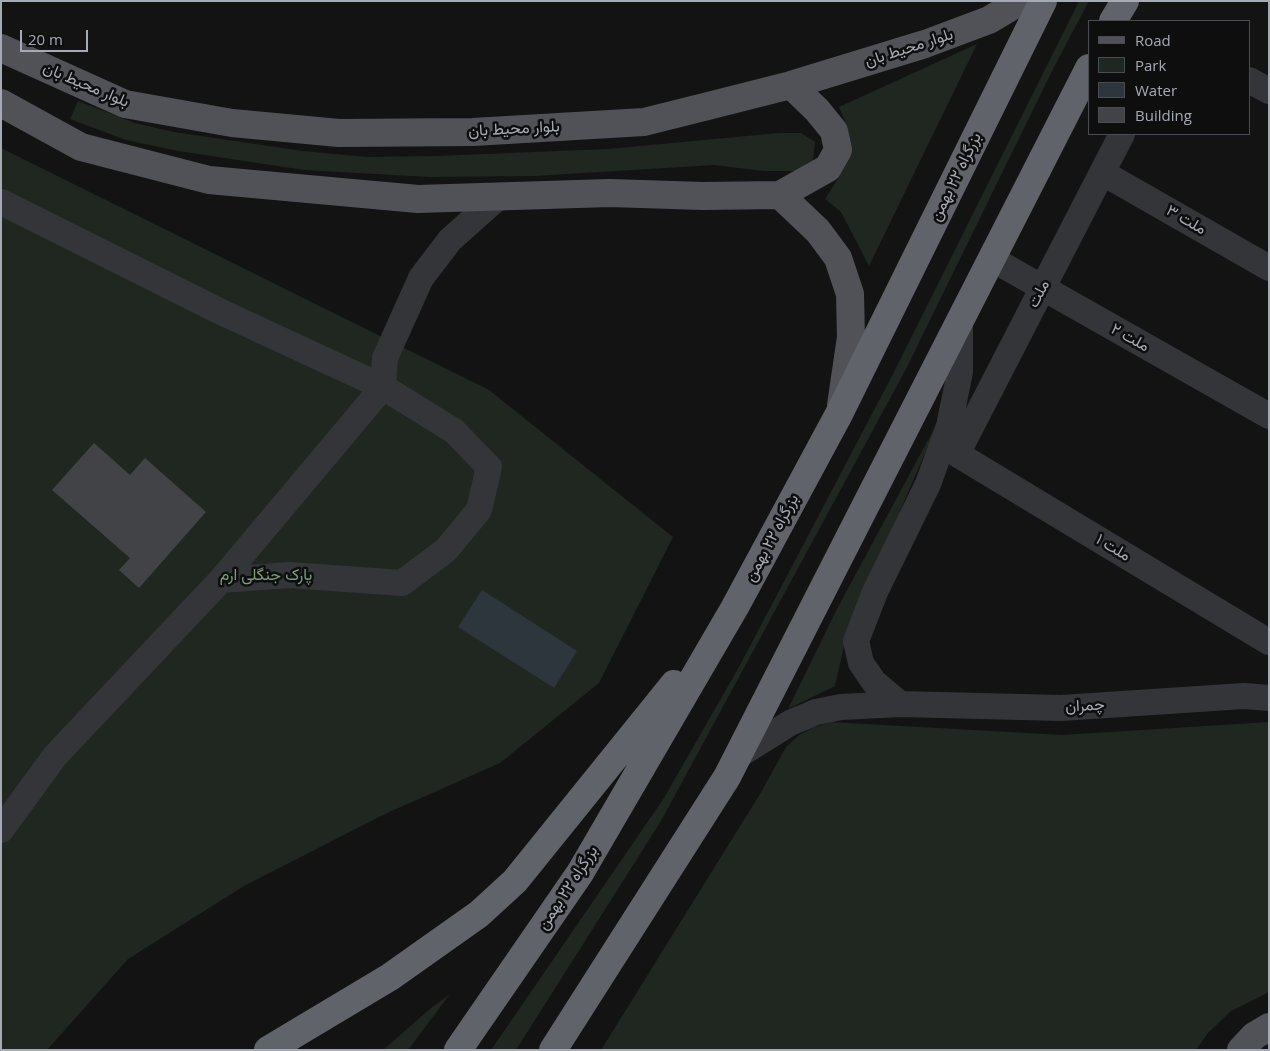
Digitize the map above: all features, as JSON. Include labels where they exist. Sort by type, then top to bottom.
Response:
[{"type":"highway","name":"بزرگراه ۲۲ بهمن","points":[[458,1050],[580,873],[735,606],[839,414],[1042,1]]},
{"type":"highway","points":[[553,1050],[727,777],[960,324],[1088,70]]},
{"type":"highway","points":[[268,1050],[390,977],[478,914],[516,881],[735,606]]},
{"type":"highway","points":[[575,1050],[579,1008]]},
{"type":"main road","name":"بلوار محیط بان","points":[[1,48],[125,104],[232,123],[339,133],[473,132],[644,122],[791,85],[925,44],[989,20],[1021,1]]},
{"type":"main road","points":[[1,104],[81,147],[209,180],[418,199],[610,193],[703,196],[780,195],[828,168],[838,150],[834,131],[817,110],[791,85]]},
{"type":"main road","points":[[780,195],[818,231],[838,258],[850,294],[851,337],[839,414]]},
{"type":"main road","points":[[1240,1050],[1254,1036],[1269,1027]]},
{"type":"street","points":[[1250,81],[1269,91]]},
{"type":"street","name":"ملت","points":[[957,454],[1122,135]]},
{"type":"street","name":"ملت ۳","points":[[1103,173],[1269,268]]},
{"type":"street","points":[[1,830],[55,756],[221,580],[383,387],[385,358],[421,278],[450,240],[497,198]]},
{"type":"street","points":[[1,202],[218,311],[383,387],[454,431],[488,466],[479,510],[446,550],[402,582],[290,575],[221,580]]},
{"type":"street","name":"ملت ۲","points":[[992,259],[1269,416]]},
{"type":"street","points":[[900,704],[874,682],[861,663],[856,641],[875,592],[928,484],[949,426],[960,372],[960,324]]},
{"type":"street","name":"ملت ۱","points":[[957,454],[1269,642]]},
{"type":"street","name":"چمران","points":[[739,755],[790,723],[816,712],[841,707],[900,704],[1062,708],[1244,696],[1269,698]]},
{"type":"green space","points":[[1079,1],[1089,1],[1053,69],[906,369],[661,821],[516,1050],[491,1050],[664,798],[739,667],[893,374]]},
{"type":"green space","points":[[977,44],[869,266],[841,212],[825,199],[844,169],[851,149],[847,126],[839,107]]},
{"type":"green space","points":[[78,101],[135,123],[174,132],[303,151],[367,157],[608,149],[779,133],[801,133],[815,142],[813,160],[796,171],[763,171],[714,165],[535,176],[429,177],[304,170],[178,151],[126,140],[70,119]]},
{"type":"green space","name":"پارک جنگلی ارم","points":[[1,148],[489,390],[673,537],[599,683],[500,763],[385,814],[244,886],[128,959],[47,1050],[1,1050]]},
{"type":"green space","points":[[942,414],[847,633],[835,686],[788,709],[838,607]]},
{"type":"green space","points":[[831,722],[1062,735],[1269,722],[1269,992],[1231,1011],[1208,1033],[1196,1050],[601,1050],[760,794],[786,747],[799,735],[814,727]]},
{"type":"green space","points":[[450,994],[408,1050],[383,1050],[431,1008]]},
{"type":"water","points":[[482,590],[577,651],[554,688],[458,627]]},
{"type":"building","points":[[94,443],[130,475],[145,458],[206,512],[139,588],[119,570],[130,558],[52,490]]}]
